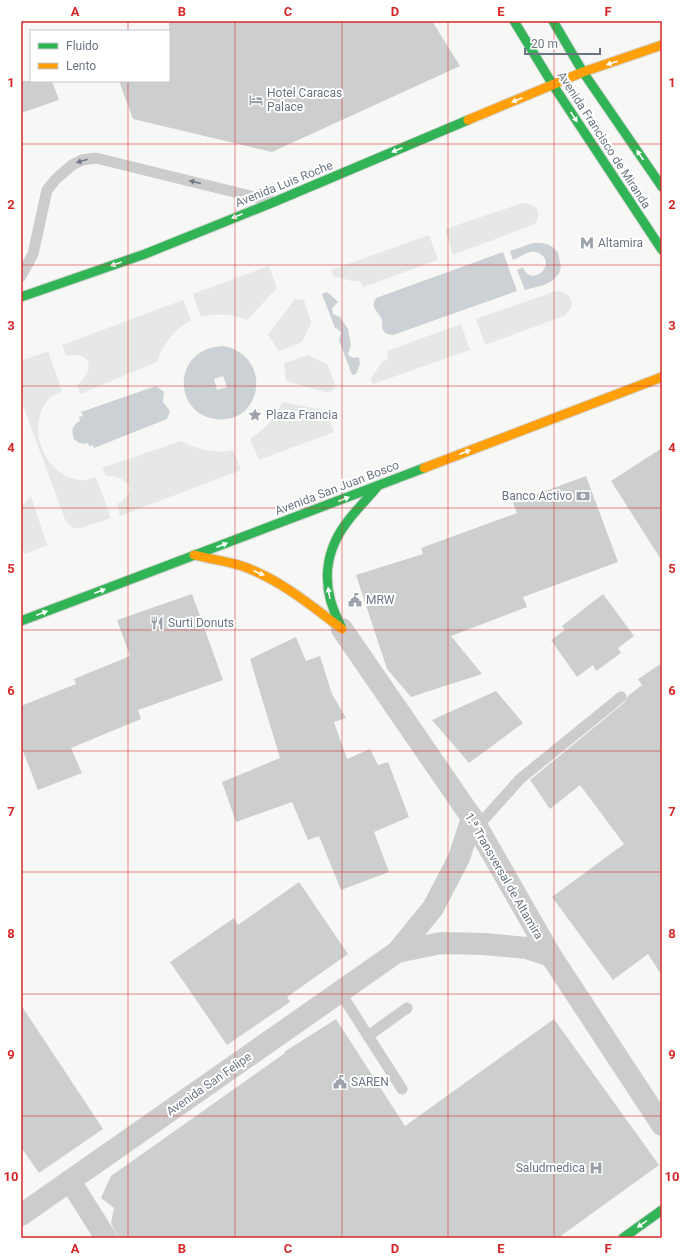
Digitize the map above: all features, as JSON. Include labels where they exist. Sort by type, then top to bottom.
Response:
[{"type":"main road","name":"Avenida Francisco de Miranda","points":[[514,21],[553,84],[662,250]]},
{"type":"main road","name":"Avenida Francisco de Miranda","points":[[554,21],[583,72],[662,187]]},
{"type":"main road","name":"Avenida Luis Roche","points":[[21,297],[145,254],[274,202],[553,84],[662,45]]},
{"type":"main road","name":"Avenida San Juan Bosco","points":[[21,621],[662,377]]},
{"type":"main road","points":[[342,629],[329,597],[327,577],[330,561],[337,540],[347,523],[378,486]]},
{"type":"main road","points":[[194,555],[241,566],[278,582],[312,605],[342,629]]},
{"type":"main road","points":[[623,1238],[662,1210]]},
{"type":"street","name":"1.ª Transversal de Altamira","points":[[342,629],[474,823],[551,956],[662,1125]]},
{"type":"street","name":"Avenida San Felipe","points":[[21,1215],[397,952],[433,908],[459,858],[474,823]]},
{"type":"street","name":"Avenida San Felipe","points":[[397,952],[441,943],[484,944],[527,948],[551,956]]},
{"type":"street","points":[[70,1181],[106,1238]]},
{"type":"lane","points":[[21,276],[33,254],[47,190],[56,179],[72,165],[82,160],[96,158],[274,202]]},
{"type":"lane","points":[[474,823],[520,779],[621,697]]},
{"type":"lane","points":[[340,992],[402,1089]]},
{"type":"lane","points":[[368,1036],[407,1008]]},
{"type":"shaded area","points":[[523,203],[532,205],[537,210],[538,216],[535,224],[453,255],[445,229]]},
{"type":"shaded area","points":[[429,235],[438,260],[363,287],[358,281],[333,276],[331,270]]},
{"type":"shaded area","points":[[533,243],[547,244],[556,250],[559,255],[561,265],[560,272],[551,281],[544,285],[525,290],[517,270],[523,267],[526,273],[535,275],[544,270],[546,265],[545,260],[538,252],[530,252],[513,260],[510,251]]},
{"type":"shaded area","points":[[503,252],[517,291],[393,335],[388,334],[383,330],[382,319],[374,305],[376,298]]},
{"type":"shaded area","points":[[269,266],[277,288],[247,320],[236,316],[224,315],[201,317],[193,294]]},
{"type":"shaded area","points":[[556,291],[563,292],[572,301],[571,308],[564,316],[485,345],[476,319]]},
{"type":"shaded area","points":[[327,292],[338,302],[332,308],[333,314],[340,317],[348,329],[351,346],[348,353],[349,356],[354,358],[359,357],[360,364],[356,374],[352,375],[339,340],[341,333],[335,328],[322,294]]},
{"type":"shaded area","points":[[295,299],[304,300],[311,323],[302,342],[279,351],[268,335]]},
{"type":"shaded area","points":[[183,300],[191,321],[179,328],[174,333],[162,349],[157,362],[80,394],[77,385],[87,374],[89,368],[88,363],[82,356],[67,356],[62,345]]},
{"type":"shaded area","points":[[461,324],[470,350],[373,384],[371,378],[382,362],[387,359],[387,351]]},
{"type":"shaded area","points":[[224,346],[240,353],[250,363],[256,376],[256,389],[252,402],[243,412],[231,418],[215,419],[201,414],[191,405],[185,394],[184,381],[187,368],[195,357],[207,349]],"holes":[[[223,376],[227,387],[217,390],[214,379]]]},
{"type":"shaded area","points":[[48,351],[62,391],[51,397],[43,408],[39,421],[38,434],[42,448],[48,460],[57,470],[68,477],[87,480],[96,477],[111,518],[81,528],[73,528],[66,522],[21,400],[21,361]]},
{"type":"shaded area","points":[[308,355],[327,364],[336,387],[329,393],[286,381],[284,363]]},
{"type":"shaded area","points":[[156,386],[164,392],[163,402],[170,411],[167,419],[94,448],[93,445],[89,446],[88,443],[80,443],[74,439],[73,428],[75,424],[80,421],[79,417],[83,416],[81,412]]},
{"type":"shaded area","points":[[282,402],[325,410],[334,432],[259,460],[250,439],[269,423],[276,414]]},
{"type":"shaded area","points":[[181,441],[194,447],[206,450],[219,452],[233,450],[241,470],[120,516],[117,504],[128,494],[128,485],[120,478],[106,476],[102,468]]},
{"type":"shaded area","points":[[31,496],[48,545],[25,554],[21,543],[21,507]]},
{"type":"building","name":"Hotel Caracas Palace","points":[[169,21],[432,21],[460,66],[272,152],[133,119],[119,82],[170,82]]},
{"type":"building","points":[[21,81],[52,82],[59,100],[21,113]]},
{"type":"building","points":[[662,448],[662,561],[611,481]]},
{"type":"building","points":[[586,476],[618,562],[523,597],[527,607],[451,636],[482,674],[411,697],[387,669],[356,575],[423,554],[421,548],[517,513],[513,503]]},
{"type":"building","points":[[192,594],[223,680],[138,710],[141,719],[71,748],[82,773],[38,790],[21,746],[21,706],[76,684],[74,679],[130,656],[117,620]]},
{"type":"building","points":[[603,594],[634,636],[618,648],[621,653],[596,671],[593,665],[577,677],[551,640],[565,630],[562,626]]},
{"type":"building","points":[[296,637],[306,661],[320,656],[332,694],[346,718],[334,722],[347,759],[370,749],[378,765],[388,762],[409,817],[374,832],[389,872],[341,890],[319,836],[308,840],[292,802],[236,822],[222,782],[280,758],[250,659]]},
{"type":"building","points":[[662,663],[662,976],[648,954],[613,980],[552,897],[624,844],[580,785],[550,809],[530,780],[625,702],[628,696],[642,685],[638,679]]},
{"type":"building","points":[[496,691],[523,723],[469,763],[432,720]]},
{"type":"building","points":[[299,882],[348,954],[287,997],[290,1002],[227,1045],[170,962],[234,918],[238,925]]},
{"type":"building","points":[[21,1005],[103,1129],[39,1173],[21,1147]]},
{"type":"building","points":[[336,1019],[405,1126],[554,1019],[659,1165],[558,1238],[118,1237],[111,1223],[114,1208],[101,1198],[111,1176],[285,1053],[284,1052]]},
{"type":"traffic: fast","points":[[514,21],[553,85],[662,250]]},
{"type":"traffic: fast","points":[[553,21],[583,72],[662,187]]},
{"type":"traffic: fast","points":[[21,297],[145,254],[274,202],[468,120]]},
{"type":"traffic: fast","points":[[21,621],[424,468]]},
{"type":"traffic: fast","points":[[341,626],[330,600],[328,586],[329,560],[333,547],[347,522],[377,487]]},
{"type":"traffic: fast","points":[[623,1238],[662,1210]]},
{"type":"traffic: slow","points":[[468,120],[583,72],[662,45]]},
{"type":"traffic: slow","points":[[424,468],[662,377]]},
{"type":"traffic: slow","points":[[194,555],[242,566],[256,571],[294,593],[342,629]]},
{"type":"place","name":"Hotel Caracas Palace","points":[[256,100]]},
{"type":"place","name":"Altamira","points":[[587,243]]},
{"type":"place","name":"Plaza Francia","points":[[255,415]]},
{"type":"place","name":"Banco Activo","points":[[583,496]]},
{"type":"place","name":"MRW","points":[[355,600]]},
{"type":"place","name":"Surti Donuts","points":[[157,623]]},
{"type":"place","name":"SAREN","points":[[340,1082]]},
{"type":"place","name":"Saludmedica","points":[[596,1168]]}]
